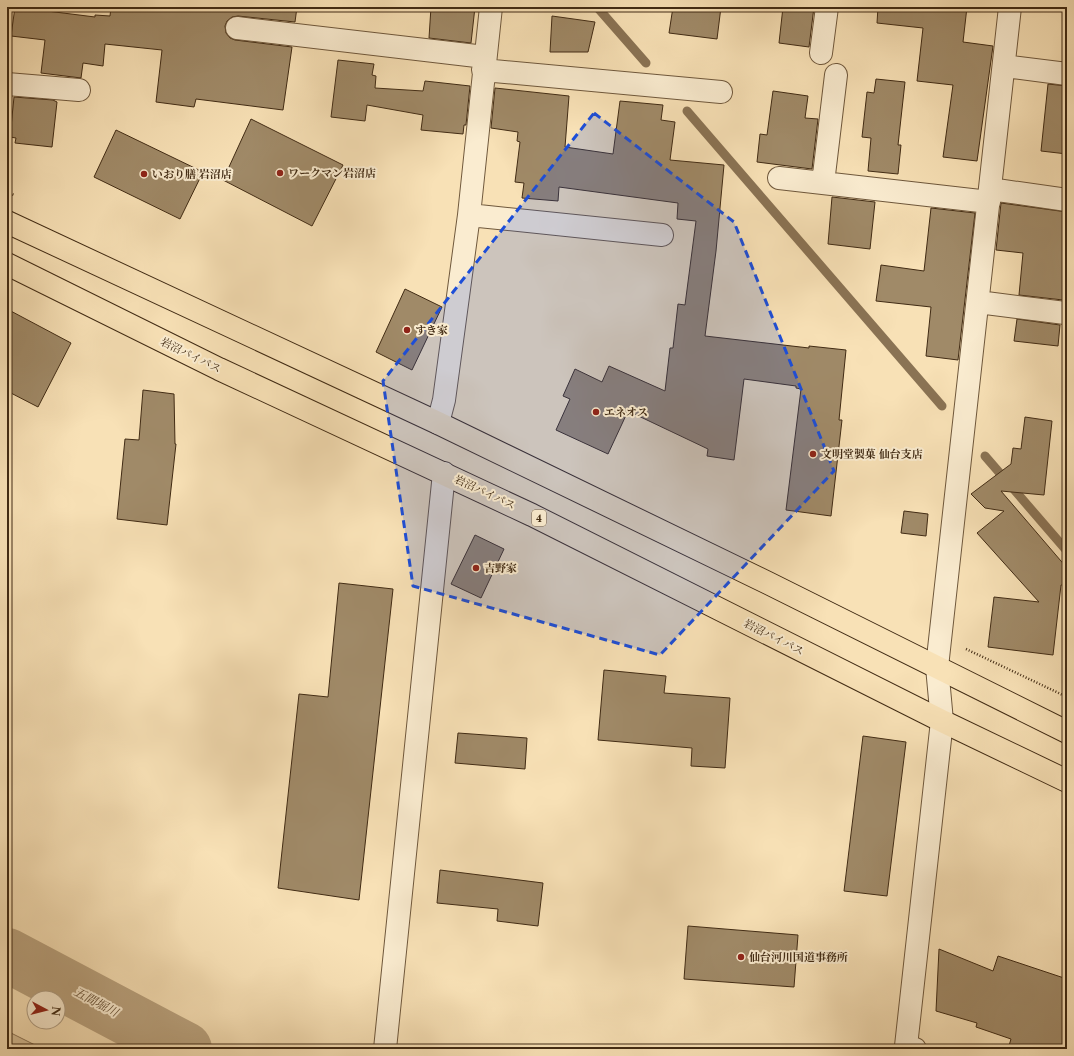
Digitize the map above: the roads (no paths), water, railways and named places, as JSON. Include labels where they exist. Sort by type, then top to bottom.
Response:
[{"type":"highway","points":[[7,222],[438,423],[1067,732]]},
{"type":"highway","name":"岩沼バイパス","points":[[7,264],[219,369],[532,515],[942,721],[1067,781]]},
{"type":"street","points":[[438,423],[444,400],[469,215],[490,7]]},
{"type":"street","points":[[821,54],[826,7]]},
{"type":"street","points":[[915,1049],[906,1046],[942,721],[937,667],[1010,7]]},
{"type":"street","points":[[237,28],[484,63],[721,92]]},
{"type":"street","points":[[1004,66],[1067,74]]},
{"type":"street","points":[[822,183],[836,75]]},
{"type":"street","points":[[7,84],[79,90]]},
{"type":"street","points":[[779,178],[822,183],[989,196],[1067,200]]},
{"type":"street","points":[[469,215],[662,235]]},
{"type":"street","points":[[978,302],[1065,313]]},
{"type":"street","points":[[385,1049],[444,473]]},
{"type":"waterway","points":[[597,7],[646,63]]},
{"type":"waterway","points":[[687,111],[942,406]]},
{"type":"waterway","points":[[985,456],[1067,551]]},
{"type":"waterway","name":"五間堀川","points":[[7,955],[185,1049]]},
{"type":"place","name":"ワークマン岩沼店","points":[[280,173]]},
{"type":"place","name":"いおり膳 岩沼店","points":[[144,174]]},
{"type":"place","name":"すき家","points":[[407,330]]},
{"type":"place","name":"エネオス","points":[[596,412]]},
{"type":"place","name":"文明堂製菓 仙台支店","points":[[813,454]]},
{"type":"place","name":"吉野家","points":[[476,568]]},
{"type":"place","name":"仙台河川国道事務所","points":[[741,957]]}]
